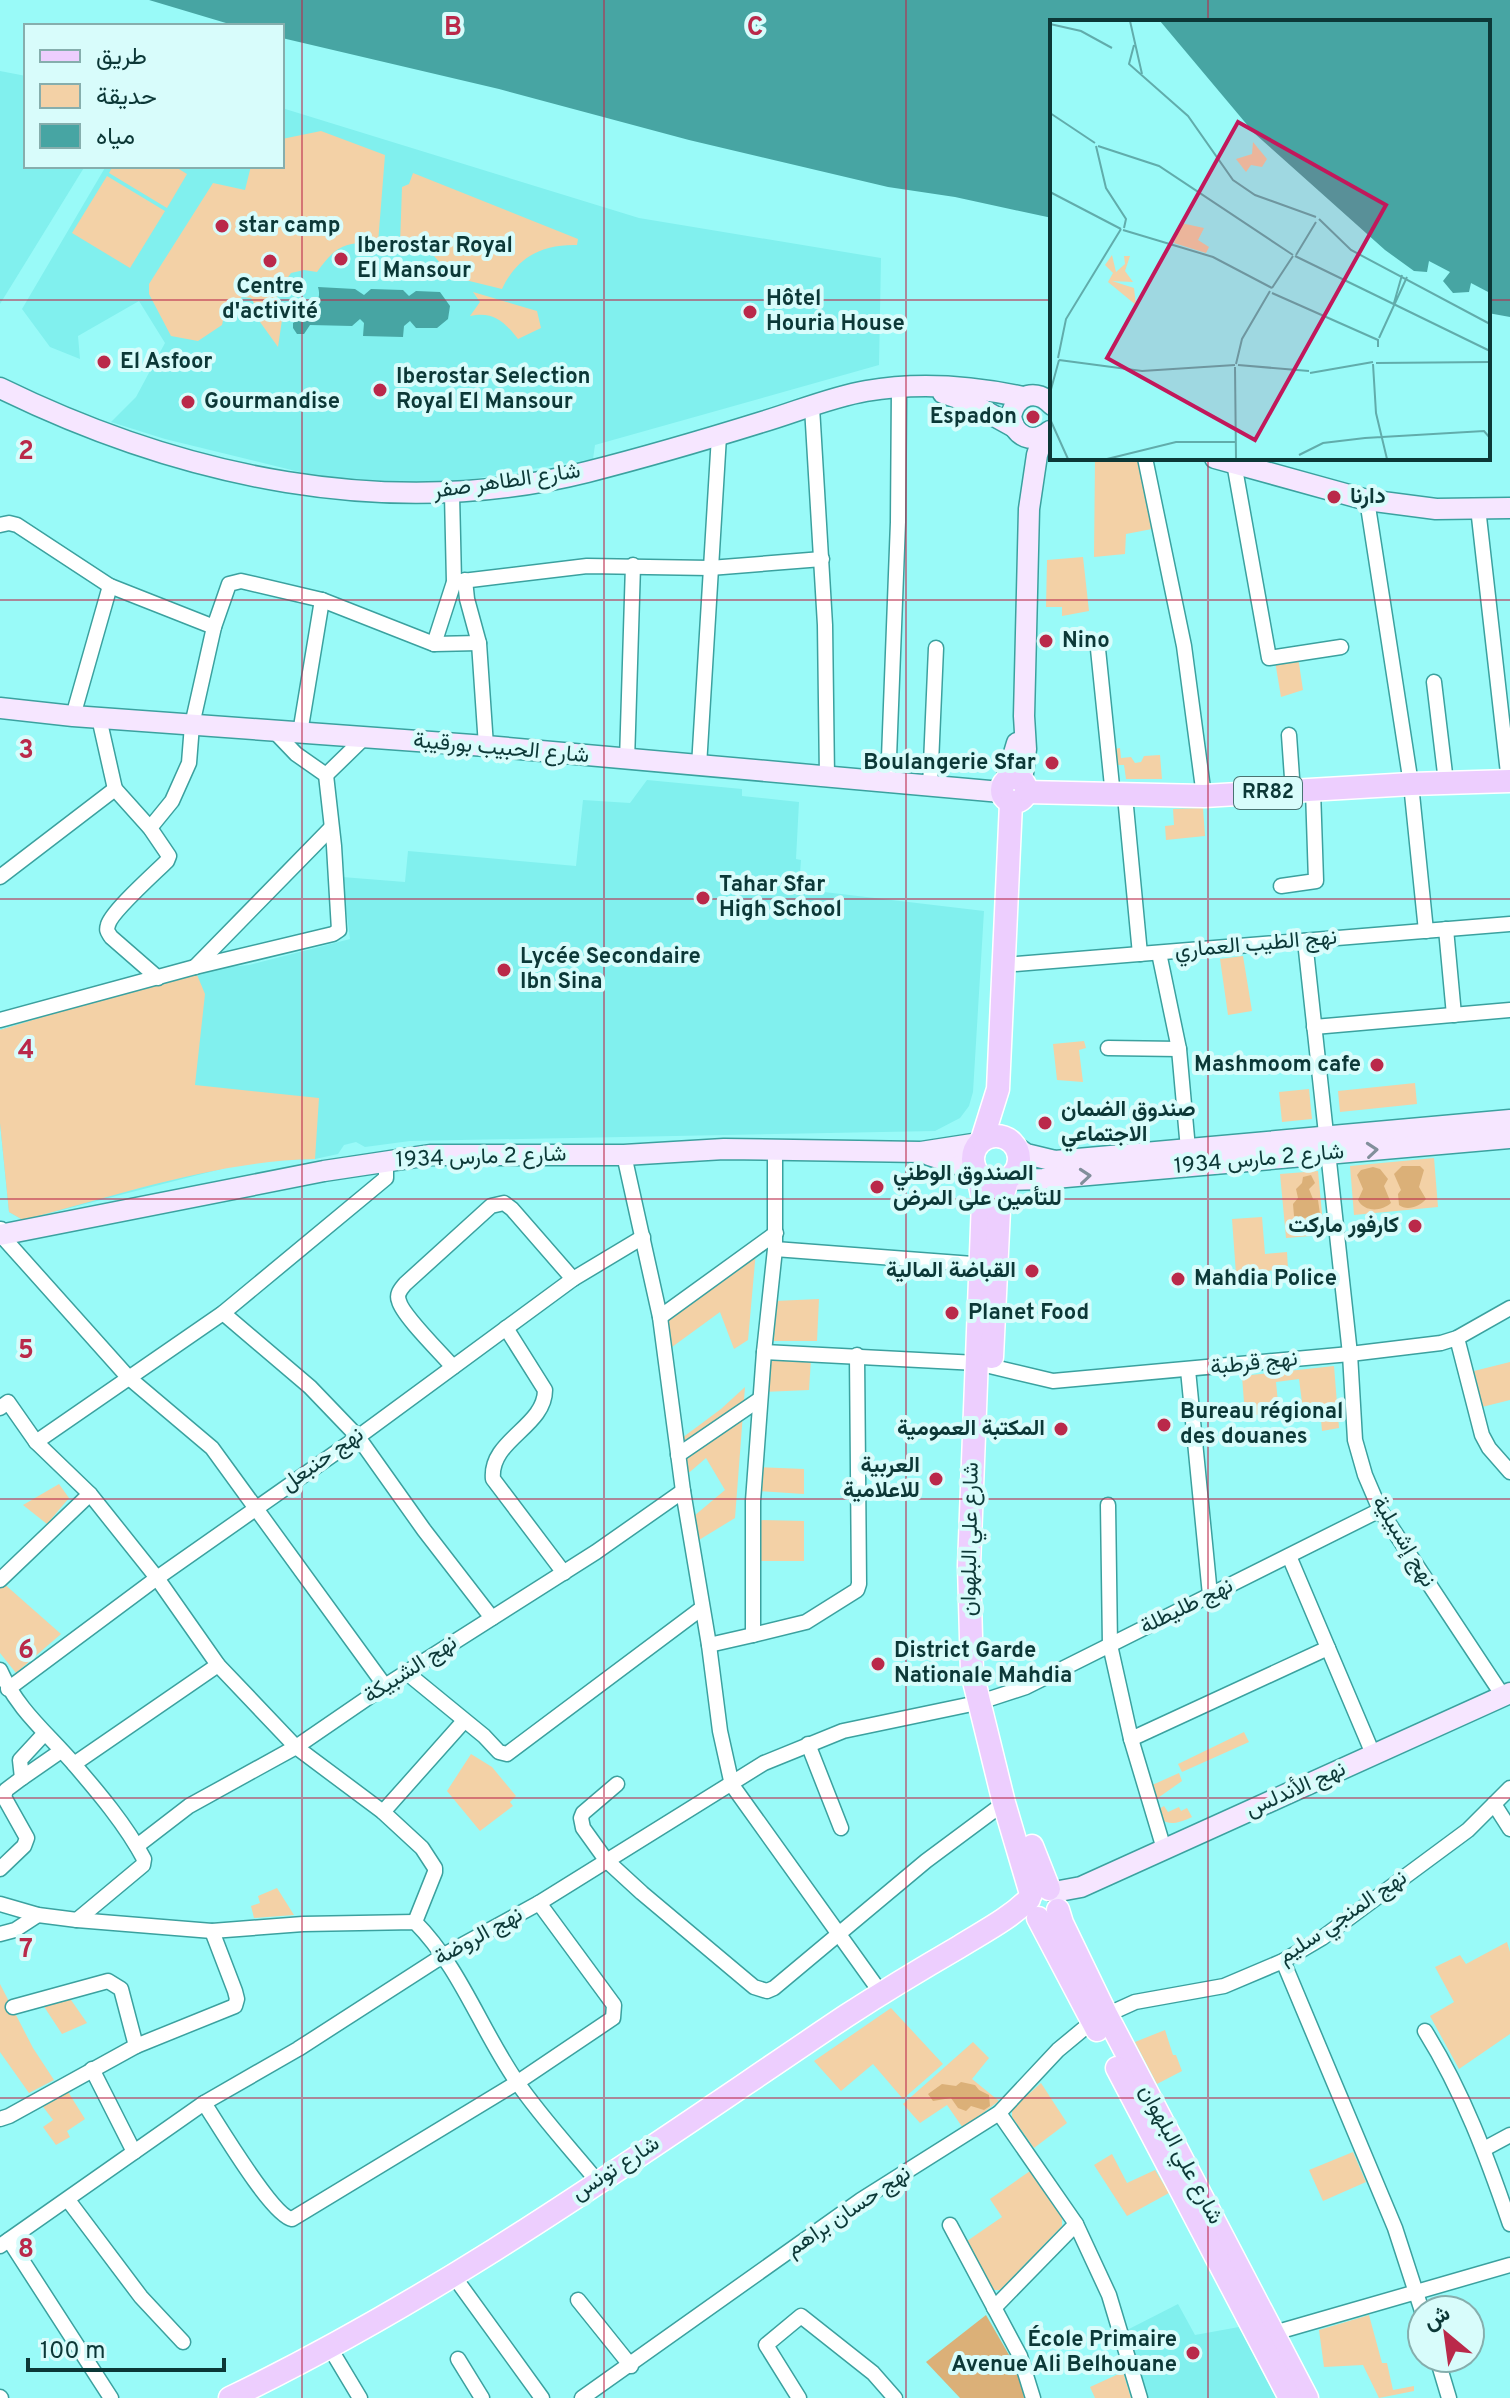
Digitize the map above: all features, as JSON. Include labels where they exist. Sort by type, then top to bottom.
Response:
[{"type":"main road","name":"شارع الحبيب بورقيبة","points":[[1013,790],[1119,796],[1204,796],[1446,782],[1509,782]]},
{"type":"main road","points":[[998,1089],[1019,1162],[1007,1180],[992,1183],[977,1173],[972,1156],[981,1141],[998,1089],[1013,790]]},
{"type":"main road","points":[[981,1141],[997,1136],[1013,1144]]},
{"type":"main road","name":"شارع علي البلهوان","points":[[977,1173],[989,1265]]},
{"type":"main road","name":"شارع علي البلهوان","points":[[1007,1180],[989,1265],[976,1565],[986,1671],[984,1701],[1004,1803],[1044,1903],[1099,2018],[1290,2398]]},
{"type":"main road","name":"شارع علي البلهوان","points":[[984,1701],[1034,1853],[1044,1903]]},
{"type":"main road","name":"شارع تونس","points":[[230,2398],[330,2348],[453,2275],[881,1993],[994,1926],[1044,1903]]},
{"type":"main road","name":"شارع علي البلهوان","points":[[1099,2018],[1307,2398]]},
{"type":"street","name":"شارع الطاهر صفر","points":[[924,387],[967,401],[1031,439],[1048,433]]},
{"type":"street","name":"شارع الطاهر صفر","points":[[0,388],[97,429],[215,466],[332,489],[387,494],[452,494],[584,472],[719,436],[865,391],[972,388],[1023,397],[1040,396],[1050,402]]},
{"type":"street","points":[[888,784],[898,522],[899,388]]},
{"type":"street","points":[[1023,397],[1012,410],[1029,509]]},
{"type":"street","points":[[812,407],[822,559],[827,778]]},
{"type":"street","points":[[1013,790],[1024,716],[1029,509],[1037,455],[1048,433]]},
{"type":"street","points":[[699,766],[719,436]]},
{"type":"street","points":[[1145,460],[1184,646],[1204,796]]},
{"type":"street","points":[[1341,647],[1269,658],[1225,461],[1367,500],[1436,509],[1510,508]]},
{"type":"street","points":[[452,494],[460,581],[479,643],[486,746]]},
{"type":"street","points":[[1367,500],[1411,784],[1426,931]]},
{"type":"street","points":[[1478,508],[1509,782]]},
{"type":"street","points":[[0,525],[17,525],[110,586],[214,627]]},
{"type":"street","points":[[460,581],[587,566],[710,568],[822,559]]},
{"type":"street","points":[[627,761],[633,565]]},
{"type":"street","points":[[150,828],[172,801],[189,763],[192,725],[214,627],[226,589],[234,581],[322,600],[434,644],[479,643]]},
{"type":"street","points":[[434,644],[460,581]]},
{"type":"street","points":[[73,716],[110,586]]},
{"type":"street","points":[[300,733],[322,600]]},
{"type":"street","points":[[930,787],[936,648]]},
{"type":"street","points":[[1098,649],[1140,954]]},
{"type":"street","points":[[1434,682],[1446,782]]},
{"type":"street","name":"شارع الحبيب بورقيبة","points":[[0,708],[363,739],[486,746],[888,784],[1013,790]]},
{"type":"street","points":[[99,718],[115,789],[166,849],[167,861],[117,911],[108,922],[107,930],[158,978]]},
{"type":"street","points":[[0,1020],[339,930],[326,775],[296,754],[273,730]]},
{"type":"street","points":[[1281,886],[1316,881],[1303,791],[1289,735]]},
{"type":"street","points":[[326,775],[363,739]]},
{"type":"street","points":[[0,877],[115,789]]},
{"type":"street","points":[[195,967],[331,828]]},
{"type":"street","name":"نهج الطيب العماري","points":[[1003,965],[1510,924]]},
{"type":"street","points":[[1446,929],[1454,1015]]},
{"type":"street","name":"نهج إشبيلية","points":[[1305,941],[1350,1354],[1355,1440],[1380,1510],[1506,1694]]},
{"type":"street","points":[[1159,953],[1179,1049],[1188,1149]]},
{"type":"street","points":[[1314,1027],[1510,1010]]},
{"type":"street","points":[[1108,1048],[1179,1049]]},
{"type":"street","name":"شارع 2 مارس 1934","points":[[1007,1180],[1043,1179],[1510,1120]]},
{"type":"street","name":"شارع 2 مارس 1934","points":[[1013,1144],[1026,1154],[1055,1161],[1188,1149],[1510,1138]]},
{"type":"street","name":"شارع 2 مارس 1934","points":[[0,1231],[386,1160],[430,1155],[624,1155],[724,1149],[921,1152],[981,1141]]},
{"type":"street","points":[[753,1635],[753,1509],[776,1233],[775,1150]]},
{"type":"street","name":"شارع 2 مارس 1934","points":[[921,1152],[977,1173]]},
{"type":"street","points":[[624,1155],[660,1317],[683,1491],[720,1731],[732,1785],[881,1993]]},
{"type":"street","points":[[36,1442],[223,1313],[386,1178],[386,1160]]},
{"type":"street","points":[[453,1367],[401,1307],[398,1292],[491,1206],[504,1203],[512,1209],[573,1279]]},
{"type":"street","points":[[0,1231],[128,1377],[201,1438],[256,1506],[385,1686]]},
{"type":"street","points":[[660,1317],[776,1233]]},
{"type":"street","name":"نهج حنبعل","points":[[8,1689],[256,1506],[358,1437],[573,1279],[643,1237]]},
{"type":"street","points":[[775,1249],[989,1265]]},
{"type":"street","name":"نهج قرطبة","points":[[764,1352],[857,1355],[984,1365],[1053,1381],[1441,1343],[1457,1338],[1510,1308]]},
{"type":"street","points":[[223,1313],[310,1387],[358,1437],[492,1618]]},
{"type":"street","points":[[506,1328],[545,1390],[545,1395],[535,1415],[496,1458],[492,1467],[493,1479],[564,1573]]},
{"type":"street","points":[[1457,1338],[1482,1435],[1510,1472]]},
{"type":"street","points":[[709,1645],[806,1622],[857,1590],[857,1355]]},
{"type":"street","points":[[1188,1370],[1210,1595]]},
{"type":"street","points":[[3,1399],[36,1442],[90,1494],[157,1578],[218,1665],[296,1747],[383,1812],[422,1848],[435,1868],[415,1922]]},
{"type":"street","points":[[678,1455],[760,1399]]},
{"type":"street","name":"نهج الشبيكة","points":[[137,1846],[189,1806],[296,1747],[385,1686],[564,1573],[683,1491]]},
{"type":"street","points":[[0,1580],[90,1494]]},
{"type":"street","points":[[1108,1505],[1110,1645],[1131,1739],[1164,1849]]},
{"type":"street","name":"نهج طليطلة","points":[[984,1701],[1026,1687],[1380,1510]]},
{"type":"street","points":[[1289,1556],[1373,1754]]},
{"type":"street","points":[[407,1673],[499,1752],[507,1754],[702,1608]]},
{"type":"street","points":[[1131,1739],[1328,1648]]},
{"type":"street","points":[[74,1764],[218,1665]]},
{"type":"street","points":[[0,1670],[8,1689],[44,1734],[74,1764],[144,1859],[143,1865],[77,1920]]},
{"type":"street","name":"نهج الأندلس","points":[[1044,1903],[1506,1694]]},
{"type":"street","name":"نهج الروضة","points":[[4,2243],[204,2103],[298,2049],[444,1955],[539,1903],[764,1763],[843,1731],[984,1701]]},
{"type":"street","points":[[383,1812],[464,1721]]},
{"type":"street","points":[[22,1778],[20,1760],[44,1734]]},
{"type":"street","points":[[808,1744],[841,1828]]},
{"type":"street","points":[[0,1869],[24,1846],[27,1838],[4,1803],[6,1790],[61,1751]]},
{"type":"street","points":[[617,1784],[583,1813],[583,1828],[606,1860],[642,1893],[760,1990],[774,1988],[926,1861],[1004,1803]]},
{"type":"street","name":"نهج المنجي سليم","points":[[1099,2018],[1135,2002],[1224,1986],[1283,1961],[1367,1905],[1468,1830],[1510,1788]]},
{"type":"street","points":[[1494,1804],[1510,1829]]},
{"type":"street","points":[[204,2103],[279,2213],[292,2219],[518,2082],[613,2018],[614,2005],[539,1903]]},
{"type":"street","points":[[0,1904],[38,1915],[77,1920],[212,1931],[303,1924],[415,1922],[444,1955],[481,2024],[518,2082],[598,2182]]},
{"type":"street","points":[[0,1934],[15,1930],[38,1915]]},
{"type":"street","points":[[0,2119],[136,2046],[235,2006],[237,1999],[212,1931]]},
{"type":"street","points":[[1283,1961],[1395,2228],[1416,2292]]},
{"type":"street","points":[[13,2007],[108,1981],[121,1989],[136,2046]]},
{"type":"street","name":"نهج حسان براهم","points":[[582,2398],[861,2200],[999,2113],[1058,2050],[1099,2018]]},
{"type":"street","points":[[1425,2031],[1451,2072],[1484,2149],[1510,2224]]},
{"type":"street","points":[[92,2069],[134,2152]]},
{"type":"street","points":[[999,2113],[1076,2224],[1109,2295],[1140,2398]]},
{"type":"street","points":[[1484,2149],[1510,2135]]},
{"type":"street","points":[[68,2200],[141,2297],[183,2342]]},
{"type":"street","points":[[994,2308],[1076,2224]]},
{"type":"street","points":[[950,2225],[1020,2356],[1033,2398]]},
{"type":"street","points":[[4,2243],[111,2398]]},
{"type":"street","points":[[1274,2333],[1510,2265]]},
{"type":"street","points":[[453,2275],[542,2398]]},
{"type":"street","points":[[578,2300],[631,2366]]},
{"type":"street","points":[[799,2398],[766,2345],[801,2316],[873,2373],[895,2398]]},
{"type":"street","points":[[330,2348],[360,2398]]},
{"type":"street","points":[[458,2359],[482,2398]]},
{"type":"street","points":[[1442,2374],[1449,2398]]},
{"type":"shaded area","points":[[0,71],[24,76],[24,168],[84,168],[0,304]]},
{"type":"shaded area","name":"Iberostar Royal El Mansour","points":[[284,109],[639,218],[881,258],[879,365],[595,445],[593,459],[454,482],[383,485],[324,478],[165,439],[111,422],[136,397],[165,343],[139,301],[78,336],[80,359],[50,347],[22,309],[105,168],[284,168]]},
{"type":"shaded area","points":[[647,780],[742,789],[742,796],[799,802],[796,859],[801,860],[799,889],[984,911],[973,1092],[969,1106],[960,1118],[935,1131],[410,1141],[365,1147],[356,1142],[344,1145],[338,1154],[229,1167],[23,1220],[9,1212],[0,1123],[0,1030],[195,970],[249,965],[350,939],[342,877],[405,882],[408,851],[576,866],[583,800],[630,803]]},
{"type":"shaded area","points":[[1402,1166],[1420,1166],[1424,1170],[1419,1187],[1426,1199],[1413,1207],[1399,1205],[1398,1194],[1401,1190],[1394,1174]]},
{"type":"shaded area","points":[[1380,1169],[1388,1179],[1384,1186],[1391,1203],[1378,1209],[1368,1209],[1358,1200],[1363,1189],[1357,1175],[1361,1170]]},
{"type":"shaded area","points":[[1311,1175],[1315,1183],[1309,1189],[1313,1199],[1318,1200],[1320,1214],[1305,1218],[1294,1216],[1293,1204],[1298,1198],[1296,1189],[1303,1177]]},
{"type":"shaded area","points":[[961,2082],[975,2085],[989,2095],[990,2106],[984,2110],[971,2106],[966,2111],[958,2108],[951,2098],[933,2101],[928,2094],[942,2084],[956,2086]]},
{"type":"shaded area","name":"École Primaire Avenue Ali Belhouane","points":[[1178,2304],[1195,2335],[1239,2327],[1276,2398],[1146,2398],[1127,2330]]},
{"type":"shaded area","points":[[986,2315],[1020,2374],[1024,2398],[960,2398],[926,2362]]},
{"type":"green space","points":[[321,131],[385,155],[378,243],[343,247],[330,256],[317,272],[304,270],[291,273],[277,293],[277,303],[283,313],[278,347],[260,322],[264,307],[255,305],[251,298],[242,297],[227,302],[222,325],[198,341],[171,336],[149,294],[149,284],[213,183],[245,190],[250,168],[284,168],[284,139]]},
{"type":"green space","points":[[112,168],[177,168],[187,174],[167,208],[109,173]]},
{"type":"green space","points":[[413,173],[578,239],[577,245],[553,247],[532,255],[515,268],[502,289],[449,276],[429,252],[400,245],[402,187],[409,184]]},
{"type":"green space","points":[[107,176],[165,211],[130,268],[72,233]]},
{"type":"green space","points":[[473,292],[537,311],[541,328],[518,339],[492,316],[470,316],[480,302]]},
{"type":"green space","points":[[1095,460],[1137,460],[1152,529],[1126,534],[1125,554],[1094,557]]},
{"type":"green space","points":[[1083,557],[1089,611],[1062,616],[1062,607],[1046,607],[1047,560]]},
{"type":"green space","points":[[1298,657],[1303,690],[1281,697],[1275,661]]},
{"type":"green space","points":[[1120,748],[1121,758],[1131,757],[1135,763],[1141,762],[1144,756],[1160,755],[1162,779],[1126,779],[1124,765],[1116,765],[1114,749]]},
{"type":"green space","points":[[1203,808],[1205,836],[1166,840],[1165,826],[1174,825],[1173,809]]},
{"type":"green space","points":[[1243,956],[1252,1011],[1228,1015],[1220,959]]},
{"type":"green space","points":[[195,970],[205,994],[195,1085],[319,1098],[315,1159],[278,1161],[204,1173],[23,1220],[9,1212],[0,1123],[0,1030]]},
{"type":"green space","points":[[1084,1041],[1086,1048],[1079,1050],[1083,1082],[1057,1080],[1053,1044]]},
{"type":"green space","points":[[1415,1083],[1417,1104],[1340,1112],[1338,1091]]},
{"type":"green space","points":[[1309,1089],[1312,1119],[1282,1122],[1279,1092]]},
{"type":"green space","points":[[1434,1158],[1438,1207],[1354,1215],[1350,1166]]},
{"type":"green space","points":[[1318,1171],[1324,1235],[1286,1238],[1280,1174]]},
{"type":"green space","points":[[1262,1217],[1265,1254],[1287,1252],[1288,1269],[1236,1274],[1232,1219]]},
{"type":"green space","points":[[756,1251],[748,1340],[734,1349],[720,1312],[672,1347],[666,1314]]},
{"type":"green space","points":[[819,1299],[817,1341],[774,1341],[775,1301]]},
{"type":"green space","points":[[811,1359],[809,1390],[763,1392],[765,1360]]},
{"type":"green space","points":[[1510,1362],[1510,1400],[1482,1407],[1474,1371]]},
{"type":"green space","points":[[1334,1366],[1339,1428],[1322,1431],[1320,1408],[1303,1410],[1299,1379],[1276,1382],[1279,1413],[1245,1416],[1242,1376]]},
{"type":"green space","points":[[745,1387],[735,1518],[694,1543],[694,1516],[725,1490],[706,1458],[684,1477],[682,1438]]},
{"type":"green space","points":[[759,1467],[804,1469],[804,1494],[757,1491]]},
{"type":"green space","points":[[59,1484],[69,1498],[47,1524],[23,1505]]},
{"type":"green space","points":[[757,1520],[804,1521],[804,1561],[754,1561]]},
{"type":"green space","points":[[2,1582],[61,1634],[16,1673],[0,1653]]},
{"type":"green space","points":[[1244,1732],[1249,1742],[1182,1772],[1178,1764]]},
{"type":"green space","points":[[471,1754],[492,1767],[516,1796],[510,1802],[513,1806],[480,1831],[447,1791]]},
{"type":"green space","points":[[1179,1773],[1182,1781],[1155,1800],[1159,1809],[1164,1806],[1168,1812],[1179,1807],[1181,1811],[1187,1808],[1192,1817],[1166,1822],[1158,1813],[1150,1786]]},
{"type":"green space","points":[[277,1888],[294,1915],[254,1918],[251,1906],[260,1903],[258,1896]]},
{"type":"green space","points":[[1507,1942],[1510,1952],[1510,2034],[1459,2069],[1430,2016],[1454,2002],[1435,1967],[1460,1955],[1466,1964]]},
{"type":"green space","points":[[0,1984],[33,2048],[54,2080],[29,2093],[0,2052]]},
{"type":"green space","points":[[69,1997],[87,2023],[62,2034],[43,2005]]},
{"type":"green space","points":[[891,2008],[943,2064],[903,2099],[873,2064],[841,2091],[814,2061]]},
{"type":"green space","points":[[1165,2030],[1182,2071],[1157,2084],[1135,2042]]},
{"type":"green space","points":[[973,2042],[989,2058],[972,2079],[999,2101],[963,2128],[947,2105],[920,2123],[903,2104]]},
{"type":"green space","points":[[1041,2083],[1067,2123],[1034,2148],[1012,2117],[1012,2109]]},
{"type":"green space","points":[[65,2087],[85,2119],[67,2131],[70,2137],[56,2145],[43,2127],[53,2120],[41,2104]]},
{"type":"green space","points":[[1353,2152],[1366,2182],[1323,2201],[1309,2170]]},
{"type":"green space","points":[[1112,2154],[1127,2183],[1155,2170],[1169,2193],[1127,2216],[1094,2165]]},
{"type":"green space","points":[[1030,2171],[1062,2218],[1062,2226],[1000,2290],[993,2290],[967,2241],[1002,2217],[990,2199]]},
{"type":"green space","points":[[1369,2315],[1382,2363],[1387,2363],[1393,2390],[1414,2386],[1414,2391],[1379,2398],[1363,2365],[1324,2367],[1319,2330]]},
{"type":"green space","points":[[1123,2372],[1131,2398],[1095,2398],[1090,2387]]},
{"type":"water","points":[[149,0],[1510,0],[1510,317],[1490,313],[1490,20],[1050,20],[1050,218],[955,197],[888,187],[284,38],[284,24],[229,24]]},
{"type":"water","points":[[318,287],[355,289],[364,295],[371,289],[403,290],[409,296],[416,291],[440,292],[450,306],[448,319],[437,328],[416,328],[410,321],[404,326],[403,337],[363,336],[364,323],[360,319],[352,326],[310,325],[304,334],[297,334],[293,323],[304,317],[317,301]]},
{"type":"place","name":"star camp","points":[[222,226]]},
{"type":"place","name":"Iberostar Royal El Mansour","points":[[341,259]]},
{"type":"place","name":"Centre d'activité","points":[[270,261]]},
{"type":"place","name":"Hôtel Houria House","points":[[750,312]]},
{"type":"place","name":"El Asfoor","points":[[104,362]]},
{"type":"place","name":"Iberostar Selection Royal El Mansour","points":[[380,390]]},
{"type":"place","name":"Gourmandise","points":[[188,402]]},
{"type":"place","name":"Espadon","points":[[1033,417]]},
{"type":"place","name":"دارنا","points":[[1334,497]]},
{"type":"place","name":"Nino","points":[[1046,641]]},
{"type":"place","name":"Boulangerie Sfar","points":[[1052,763]]},
{"type":"place","name":"Tahar Sfar High School","points":[[703,898]]},
{"type":"place","name":"Lycée Secondaire Ibn Sina","points":[[504,970]]},
{"type":"place","name":"Mashmoom cafe","points":[[1377,1065]]},
{"type":"place","name":"صندوق الضمان الاجتماعي","points":[[1045,1123]]},
{"type":"place","name":"الصندوق الوطني للتأمين على المرض","points":[[877,1187]]},
{"type":"place","name":"كارفور ماركت","points":[[1415,1226]]},
{"type":"place","name":"القباضة المالية","points":[[1032,1271]]},
{"type":"place","name":"Mahdia Police","points":[[1178,1279]]},
{"type":"place","name":"Planet Food","points":[[952,1313]]},
{"type":"place","name":"Bureau régional des douanes","points":[[1164,1425]]},
{"type":"place","name":"المكتبة العمومية","points":[[1061,1429]]},
{"type":"place","name":"العربية للاعلامية","points":[[936,1479]]},
{"type":"place","name":"District Garde Nationale Mahdia","points":[[878,1664]]},
{"type":"place","name":"École Primaire Avenue Ali Belhouane","points":[[1193,2353]]}]
